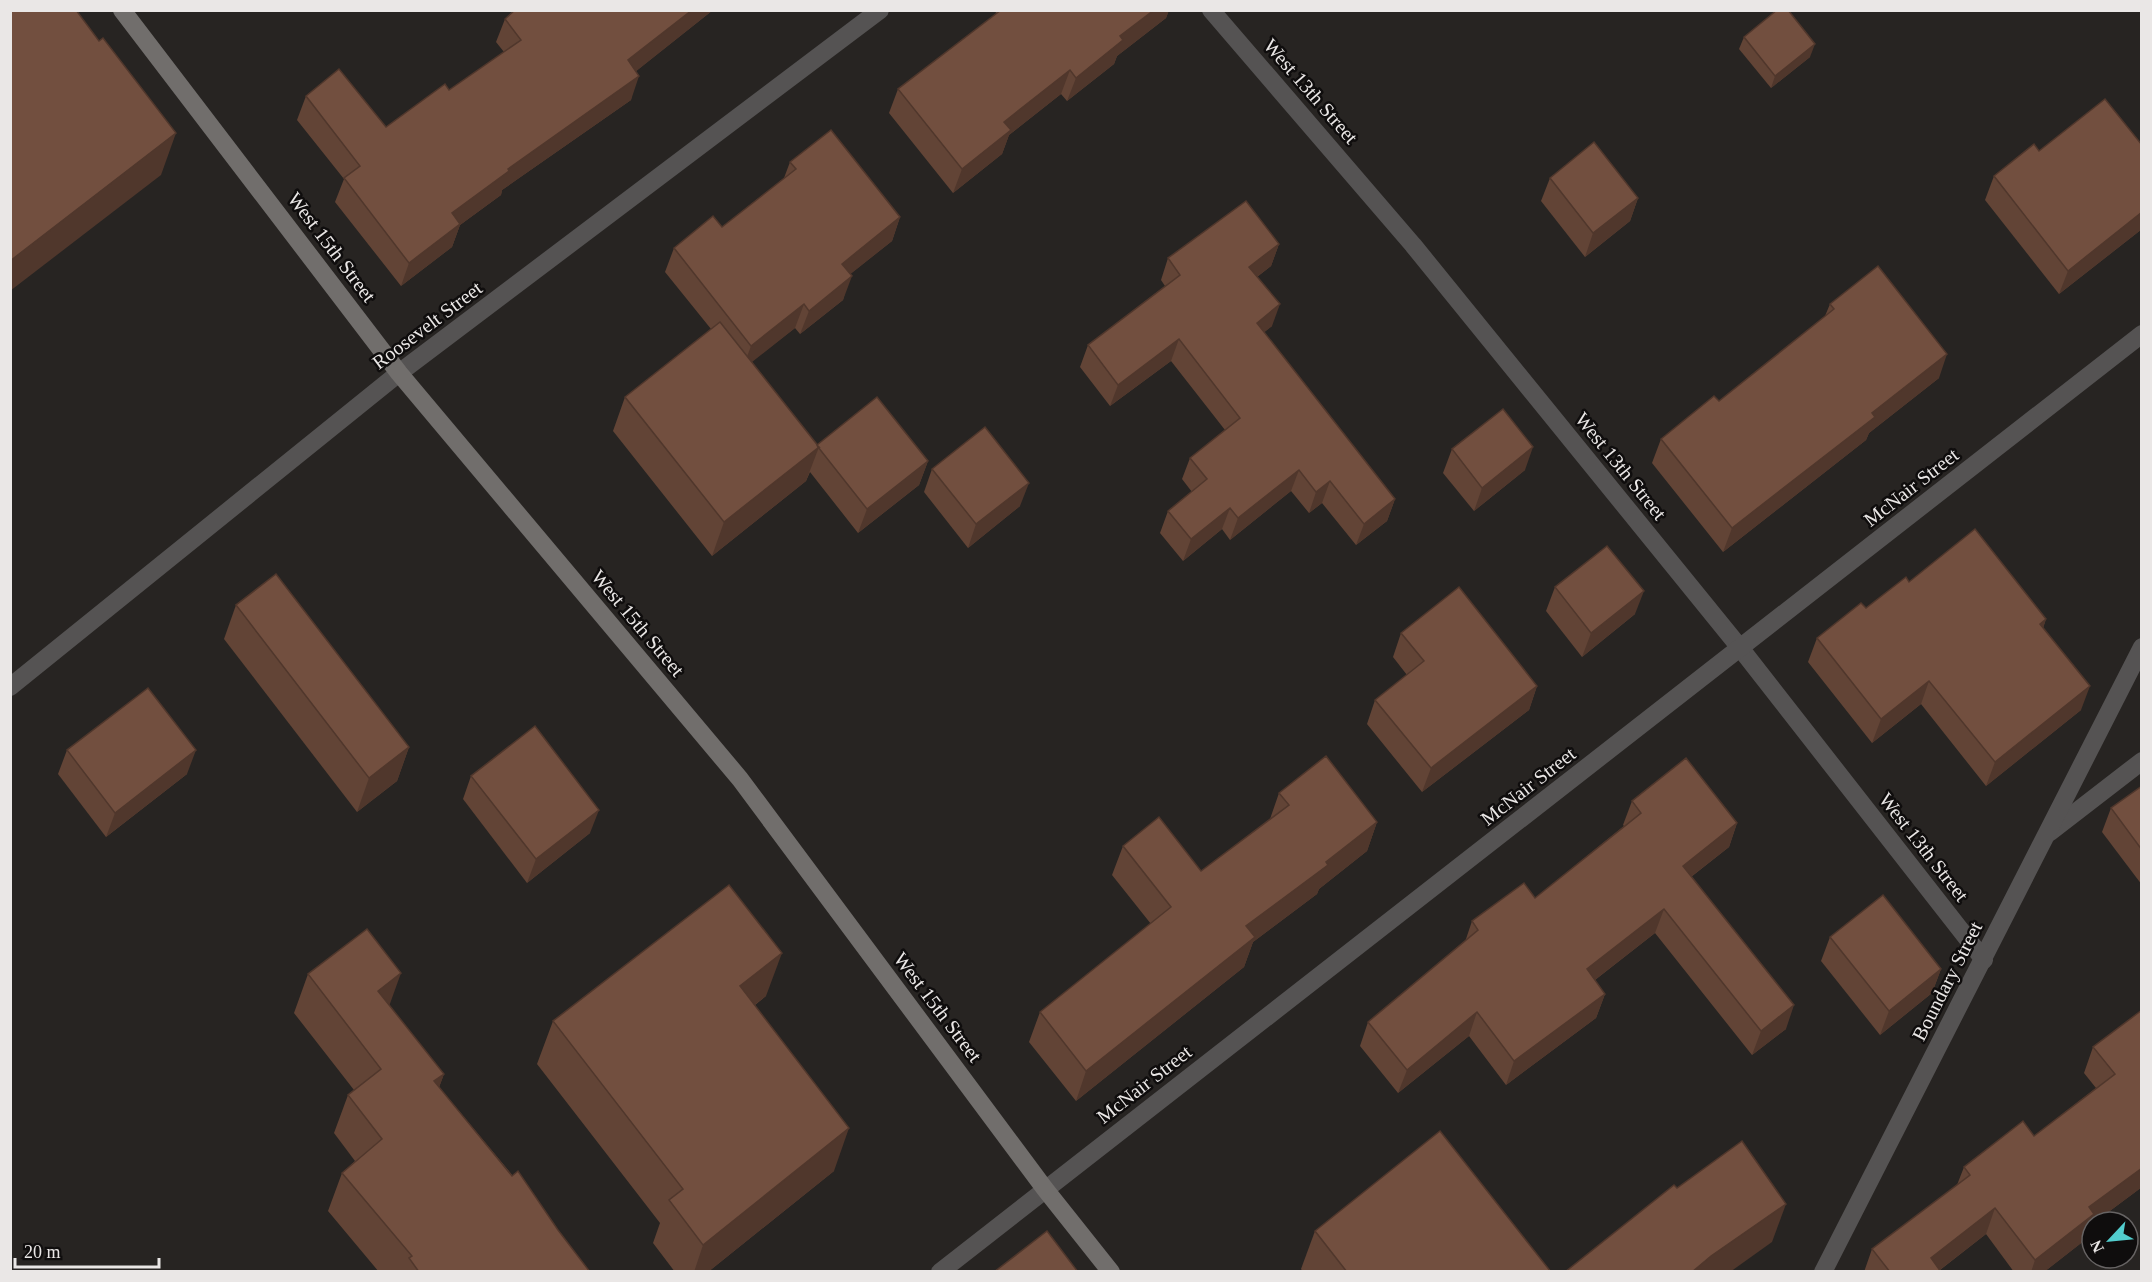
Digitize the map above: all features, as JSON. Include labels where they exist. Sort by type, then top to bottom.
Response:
[{"type":"main road","name":"West 15th Street","points":[[122,10],[399,373],[740,779],[1045,1189],[1110,1272]]},
{"type":"street","name":"Roosevelt Street","points":[[10,687],[399,373],[880,10]]},
{"type":"street","name":"West 13th Street","points":[[1211,10],[1413,245],[1741,649],[1984,960]]},
{"type":"street","name":"McNair Street","points":[[940,1272],[2142,334]]},
{"type":"street","name":"Boundary Street","points":[[1823,1272],[2142,647]]},
{"type":"street","points":[[2046,835],[2142,761]]},
{"type":"building","points":[[10,10],[76,10],[99,41],[103,38],[176,133],[10,261]]},
{"type":"building","points":[[515,10],[692,10],[628,60],[639,76],[508,169],[509,171],[452,213],[460,224],[409,263],[344,178],[360,166],[306,96],[339,69],[386,127],[445,84],[449,90],[521,40],[505,19]]},
{"type":"building","points":[[1001,10],[1154,10],[1120,36],[1123,40],[1076,78],[1070,70],[1004,122],[1011,130],[962,169],[898,89]]},
{"type":"building","points":[[1777,10],[1788,10],[1815,44],[1775,76],[1744,37]]},
{"type":"building","points":[[2105,99],[2142,145],[2142,212],[2068,271],[1994,176],[2034,144],[2039,151]]},
{"type":"building","points":[[831,130],[900,217],[842,264],[852,276],[809,311],[804,304],[751,346],[674,248],[713,216],[722,227],[796,169],[790,162]]},
{"type":"building","points":[[1594,142],[1638,198],[1593,233],[1550,178]]},
{"type":"building","points":[[1246,201],[1279,244],[1249,267],[1280,304],[1257,323],[1395,499],[1364,524],[1330,481],[1316,492],[1299,470],[1238,518],[1230,508],[1191,539],[1168,511],[1207,479],[1190,458],[1240,418],[1179,339],[1118,385],[1088,345],[1180,275],[1168,258]]},
{"type":"building","points":[[1878,266],[1947,354],[1872,413],[1875,417],[1732,528],[1661,439],[1714,396],[1719,401],[1834,309],[1830,304]]},
{"type":"building","points":[[720,322],[819,447],[724,522],[625,397]]},
{"type":"building","points":[[877,397],[928,461],[867,509],[817,445]]},
{"type":"building","points":[[1503,409],[1533,447],[1482,488],[1452,449]]},
{"type":"building","points":[[985,427],[1029,483],[976,524],[932,469]]},
{"type":"building","points":[[1975,529],[2046,619],[2040,624],[2090,686],[1995,762],[1929,681],[1881,719],[1817,638],[1861,603],[1866,608],[1906,577],[1909,582]]},
{"type":"building","points":[[1607,546],[1644,591],[1591,633],[1555,587]]},
{"type":"building","points":[[276,574],[409,747],[369,778],[236,605]]},
{"type":"building","points":[[1459,587],[1537,686],[1431,768],[1375,700],[1424,661],[1401,633]]},
{"type":"building","points":[[148,688],[196,750],[115,813],[67,750]]},
{"type":"building","points":[[535,726],[599,810],[536,859],[471,776]]},
{"type":"building","points":[[1326,756],[1377,822],[1326,862],[1328,865],[1246,926],[1255,937],[1086,1071],[1040,1012],[1171,907],[1123,846],[1159,817],[1201,871],[1289,805],[1279,793]]},
{"type":"building","points":[[1686,758],[1737,823],[1683,866],[1794,1005],[1761,1031],[1664,909],[1587,969],[1605,994],[1514,1061],[1477,1012],[1407,1070],[1368,1022],[1478,930],[1472,921],[1524,883],[1535,898],[1641,813],[1632,801]]},
{"type":"building","points":[[2142,786],[2142,850],[2111,808]]},
{"type":"building","points":[[729,885],[782,953],[740,986],[849,1128],[703,1245],[669,1200],[683,1189],[553,1021]]},
{"type":"building","points":[[1883,895],[1941,969],[1889,1011],[1830,937]]},
{"type":"building","points":[[367,929],[401,973],[378,991],[444,1074],[434,1081],[512,1176],[518,1171],[590,1272],[419,1272],[409,1258],[412,1256],[342,1173],[382,1139],[348,1095],[381,1069],[308,974]]},
{"type":"building","points":[[2142,1010],[2142,1168],[2089,1207],[2091,1210],[2080,1210],[2080,1225],[2035,1260],[1995,1208],[1931,1258],[1941,1272],[1890,1272],[1872,1249],[1970,1175],[1964,1167],[2023,1121],[2034,1136],[2115,1074],[2093,1047]]},
{"type":"building","points":[[1440,1131],[1551,1272],[1347,1272],[1315,1231]]},
{"type":"building","points":[[1742,1141],[1786,1204],[1711,1256],[1692,1272],[1565,1272],[1674,1185],[1677,1188]]},
{"type":"building","points":[[1047,1231],[1078,1272],[994,1272]]}]
